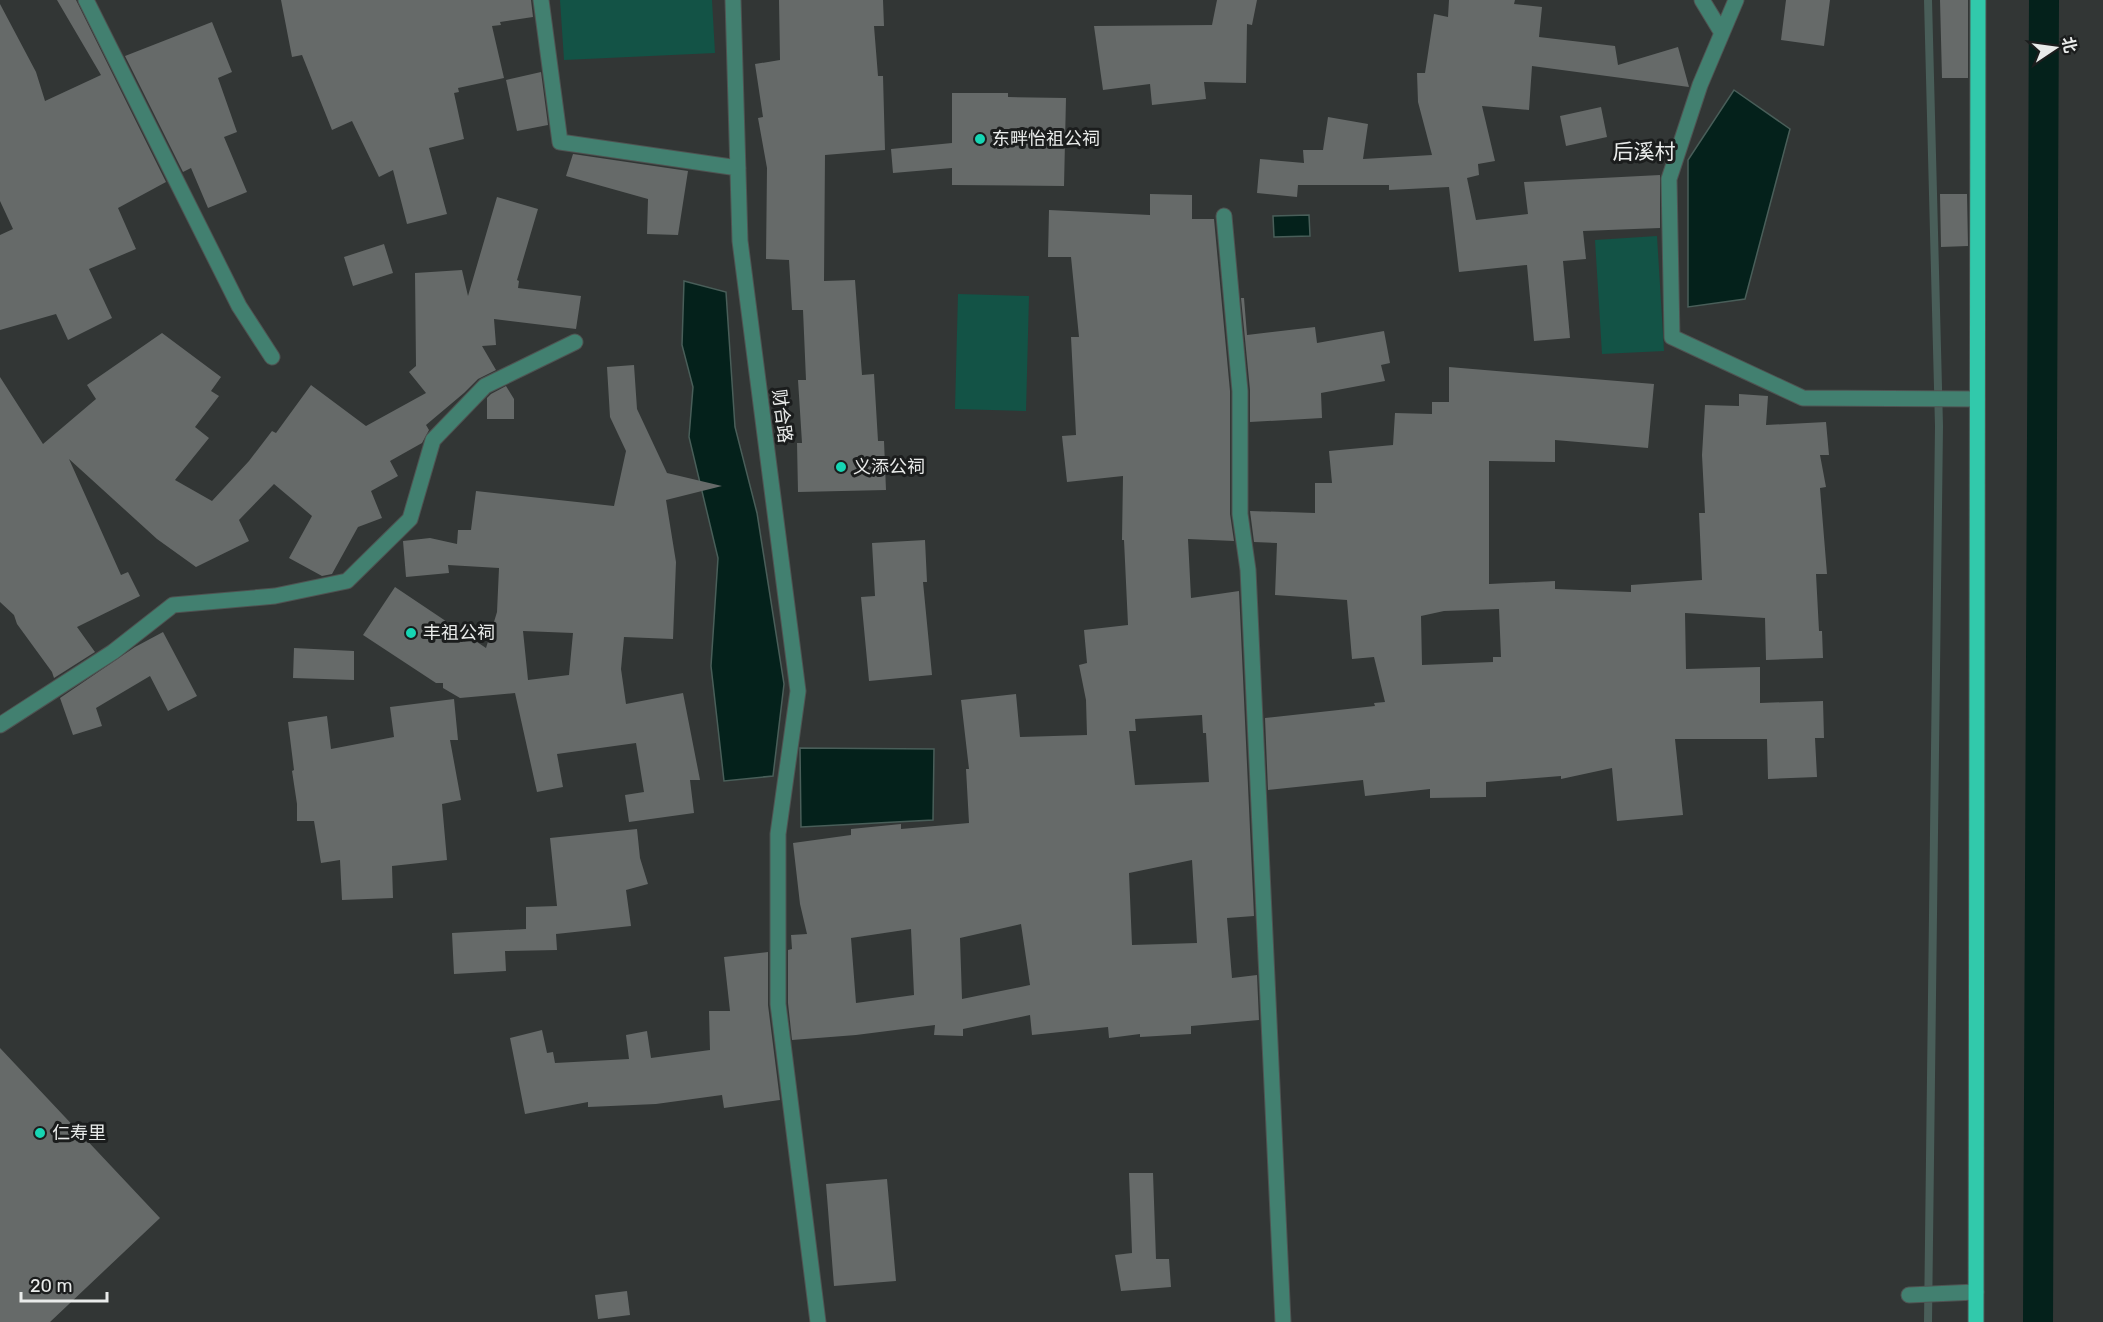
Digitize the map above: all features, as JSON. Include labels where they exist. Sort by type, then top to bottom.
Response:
[{"type":"main road","points":[[1976,1322],[1978,0]]},
{"type":"street","points":[[86,0],[239,306],[272,357]]},
{"type":"street","points":[[541,0],[560,142],[738,168]]},
{"type":"street","name":"财合路","points":[[733,0],[740,241],[798,692],[778,834],[778,1004],[818,1322]]},
{"type":"street","points":[[1702,0],[1722,33]]},
{"type":"street","points":[[1736,0],[1700,85],[1669,178],[1672,337],[1803,398],[1977,399]]},
{"type":"street","points":[[1224,216],[1240,391],[1240,514],[1248,570],[1283,1322]]},
{"type":"street","points":[[0,725],[113,652],[173,605],[275,596],[347,581],[410,519],[433,440],[485,386],[575,342]]},
{"type":"street","points":[[1909,1295],[1976,1292]]},
{"type":"green space","points":[[560,0],[712,0],[715,53],[564,60]]},
{"type":"green space","points":[[1657,236],[1664,351],[1602,354],[1595,240]]},
{"type":"green space","points":[[958,294],[1029,296],[1026,411],[955,409]]},
{"type":"shaded area","points":[[1734,90],[1790,129],[1745,299],[1688,307],[1688,160]]},
{"type":"shaded area","points":[[1309,215],[1310,236],[1274,237],[1273,216]]},
{"type":"shaded area","points":[[684,281],[726,292],[735,427],[757,513],[784,684],[773,776],[724,781],[711,666],[718,558],[689,437],[693,387],[682,345]]},
{"type":"shaded area","points":[[800,748],[934,749],[933,820],[801,827]]},
{"type":"building","points":[[57,0],[76,0],[166,182],[118,208],[136,249],[89,269],[112,318],[68,340],[56,314],[0,330],[0,235],[13,229],[0,201],[0,4],[36,72],[45,101],[101,75]]},
{"type":"building","points":[[281,0],[531,0],[533,17],[500,22],[501,25],[492,26],[504,78],[458,88],[459,92],[454,93],[464,139],[429,148],[447,214],[407,224],[393,170],[379,177],[352,121],[332,130],[302,55],[292,57]]},
{"type":"building","points":[[779,0],[883,0],[884,26],[874,26],[878,76],[883,76],[885,150],[825,155],[824,281],[855,280],[862,375],[874,374],[878,441],[884,441],[886,490],[798,492],[797,443],[802,443],[798,380],[806,380],[803,310],[792,310],[789,260],[766,259],[767,168],[758,118],[763,117],[755,64],[780,60]]},
{"type":"building","points":[[1217,0],[1257,0],[1252,25],[1247,24],[1246,83],[1204,82],[1206,99],[1152,105],[1150,84],[1103,90],[1094,26],[1212,25]]},
{"type":"building","points":[[1449,0],[1515,0],[1514,4],[1542,7],[1539,37],[1615,46],[1618,65],[1678,47],[1689,87],[1532,66],[1529,110],[1482,106],[1495,161],[1478,164],[1479,175],[1467,178],[1476,220],[1528,214],[1524,182],[1660,175],[1660,228],[1583,231],[1586,259],[1563,261],[1570,338],[1534,341],[1527,265],[1459,272],[1449,187],[1389,190],[1389,185],[1298,185],[1297,197],[1257,193],[1260,159],[1304,163],[1303,150],[1323,150],[1328,117],[1368,124],[1363,159],[1432,155],[1418,102],[1417,73],[1425,73],[1434,14],[1448,17]]},
{"type":"building","points":[[1786,0],[1830,0],[1824,46],[1781,40]]},
{"type":"building","points":[[1940,0],[1968,0],[1968,78],[1942,78]]},
{"type":"building","points":[[212,22],[232,72],[218,78],[237,132],[224,137],[247,192],[208,208],[191,168],[183,172],[125,56]]},
{"type":"building","points":[[541,72],[548,125],[517,131],[506,80]]},
{"type":"building","points":[[952,93],[1008,93],[1008,97],[1066,98],[1064,186],[952,185],[952,168],[893,173],[891,149],[952,143]]},
{"type":"building","points":[[1601,107],[1607,137],[1566,146],[1560,116]]},
{"type":"building","points":[[573,154],[688,171],[678,235],[647,234],[648,199],[566,176]]},
{"type":"building","points":[[1150,194],[1192,195],[1192,219],[1214,219],[1230,391],[1230,514],[1234,541],[1188,539],[1191,598],[1239,591],[1254,916],[1227,918],[1232,978],[1257,975],[1259,1020],[1191,1026],[1191,1034],[1140,1037],[1140,1034],[1109,1038],[1108,1027],[1032,1035],[1030,1015],[963,1029],[963,1036],[934,1035],[935,1025],[792,1040],[788,1003],[788,950],[792,949],[791,935],[807,934],[800,904],[793,843],[851,835],[851,829],[901,824],[901,829],[969,823],[966,769],[969,769],[961,700],[1016,694],[1020,737],[1087,735],[1086,700],[1079,665],[1087,663],[1084,630],[1128,625],[1124,540],[1122,540],[1123,476],[1067,482],[1062,436],[1076,435],[1071,337],[1079,337],[1071,257],[1048,257],[1049,210],[1150,215]],"holes":[[[1202,715],[1203,733],[1206,733],[1209,782],[1135,785],[1129,731],[1136,731],[1135,719]],[[1192,860],[1197,943],[1132,945],[1129,873]],[[1021,924],[1030,985],[962,999],[960,938]],[[911,929],[914,995],[856,1003],[851,938]]]},
{"type":"building","points":[[1940,194],[1967,194],[1968,246],[1941,247]]},
{"type":"building","points":[[497,197],[538,209],[517,280],[519,281],[518,288],[581,296],[576,329],[494,319],[496,345],[482,346],[496,370],[478,379],[426,425],[429,430],[422,443],[390,461],[398,476],[371,491],[382,518],[358,527],[332,574],[322,576],[289,558],[312,516],[274,484],[239,520],[249,541],[196,567],[157,539],[69,459],[121,575],[128,572],[140,596],[77,627],[95,652],[54,678],[17,624],[14,615],[0,602],[0,377],[43,444],[96,399],[87,385],[162,333],[221,377],[211,391],[219,396],[195,427],[209,438],[175,480],[212,501],[249,461],[272,431],[276,433],[311,385],[366,426],[426,393],[409,372],[416,366],[415,273],[462,270],[468,296]]},
{"type":"building","points":[[384,244],[393,273],[353,286],[344,257]]},
{"type":"building","points":[[1241,298],[1244,298],[1247,335],[1315,327],[1317,343],[1384,331],[1390,363],[1381,365],[1385,381],[1321,393],[1322,418],[1250,422],[1250,390]]},
{"type":"building","points":[[634,365],[637,409],[667,473],[722,486],[666,500],[676,562],[673,639],[624,637],[621,669],[626,704],[683,693],[700,780],[690,780],[694,813],[629,822],[625,795],[644,792],[636,743],[557,754],[563,787],[537,792],[515,693],[460,698],[443,688],[443,683],[436,683],[363,635],[395,587],[486,648],[497,612],[499,568],[448,565],[449,573],[406,577],[403,541],[430,538],[457,544],[458,530],[471,530],[476,491],[614,506],[626,451],[610,417],[607,367]],"holes":[[[523,631],[573,633],[569,675],[528,680]]]},
{"type":"building","points":[[1449,367],[1654,384],[1648,448],[1555,440],[1555,462],[1489,461],[1489,584],[1555,581],[1555,589],[1631,592],[1631,585],[1702,580],[1699,513],[1705,513],[1702,455],[1705,405],[1739,406],[1739,394],[1768,396],[1766,425],[1826,422],[1829,455],[1820,455],[1826,487],[1820,488],[1827,574],[1816,574],[1823,658],[1766,660],[1765,618],[1685,613],[1686,669],[1760,667],[1760,703],[1823,701],[1824,738],[1815,738],[1817,777],[1768,779],[1767,739],[1675,739],[1683,815],[1617,821],[1612,768],[1561,779],[1561,776],[1486,782],[1486,797],[1430,798],[1430,789],[1365,796],[1363,780],[1268,790],[1265,718],[1375,706],[1374,703],[1385,702],[1374,657],[1352,659],[1347,600],[1275,595],[1277,543],[1254,542],[1250,511],[1315,513],[1315,483],[1332,483],[1329,451],[1393,445],[1395,413],[1432,414],[1432,402],[1449,402]],"holes":[[[1499,609],[1501,657],[1493,657],[1493,662],[1422,665],[1421,616],[1444,611]]]},
{"type":"building","points":[[506,386],[514,399],[514,419],[487,419],[487,398]]},
{"type":"building","points":[[925,540],[927,582],[923,582],[932,675],[869,681],[861,597],[875,596],[872,543]]},
{"type":"building","points":[[163,632],[197,696],[168,711],[150,676],[96,708],[102,726],[73,735],[60,698],[135,647]]},
{"type":"building","points":[[294,648],[354,651],[354,680],[293,678]]},
{"type":"building","points":[[454,699],[458,740],[450,740],[461,800],[442,804],[447,860],[392,866],[393,898],[342,900],[340,860],[321,863],[314,821],[297,821],[288,722],[327,716],[331,749],[394,737],[390,707]]},
{"type":"building","points":[[637,829],[640,858],[648,884],[626,890],[631,926],[556,934],[557,950],[505,951],[506,971],[454,974],[452,933],[526,929],[526,907],[557,906],[550,838]]},
{"type":"building","points":[[768,952],[768,1005],[780,1100],[724,1108],[722,1095],[656,1104],[588,1107],[588,1102],[525,1114],[510,1038],[542,1030],[547,1053],[553,1052],[555,1063],[629,1059],[626,1035],[647,1031],[651,1058],[710,1050],[709,1011],[730,1011],[724,957]]},
{"type":"building","name":"仁寿里","points":[[0,1048],[160,1218],[50,1322],[0,1322]]},
{"type":"building","points":[[1129,1173],[1153,1173],[1156,1259],[1169,1259],[1171,1287],[1121,1291],[1115,1255],[1132,1253]]},
{"type":"building","points":[[887,1179],[896,1281],[834,1286],[826,1184]]},
{"type":"building","points":[[627,1291],[630,1315],[598,1319],[595,1295]]},
{"type":"waterway","points":[[1928,0],[1939,426],[1928,1322]]},
{"type":"waterway","points":[[2038,1322],[2044,0]]},
{"type":"place","name":"东畔怡祖公祠","points":[[980,139]]},
{"type":"place","name":"义添公祠","points":[[841,467]]},
{"type":"place","name":"丰祖公祠","points":[[411,633]]},
{"type":"place","name":"仁寿里","points":[[40,1133]]},
{"type":"district","name":"后溪村","points":[[1644,152]]}]
